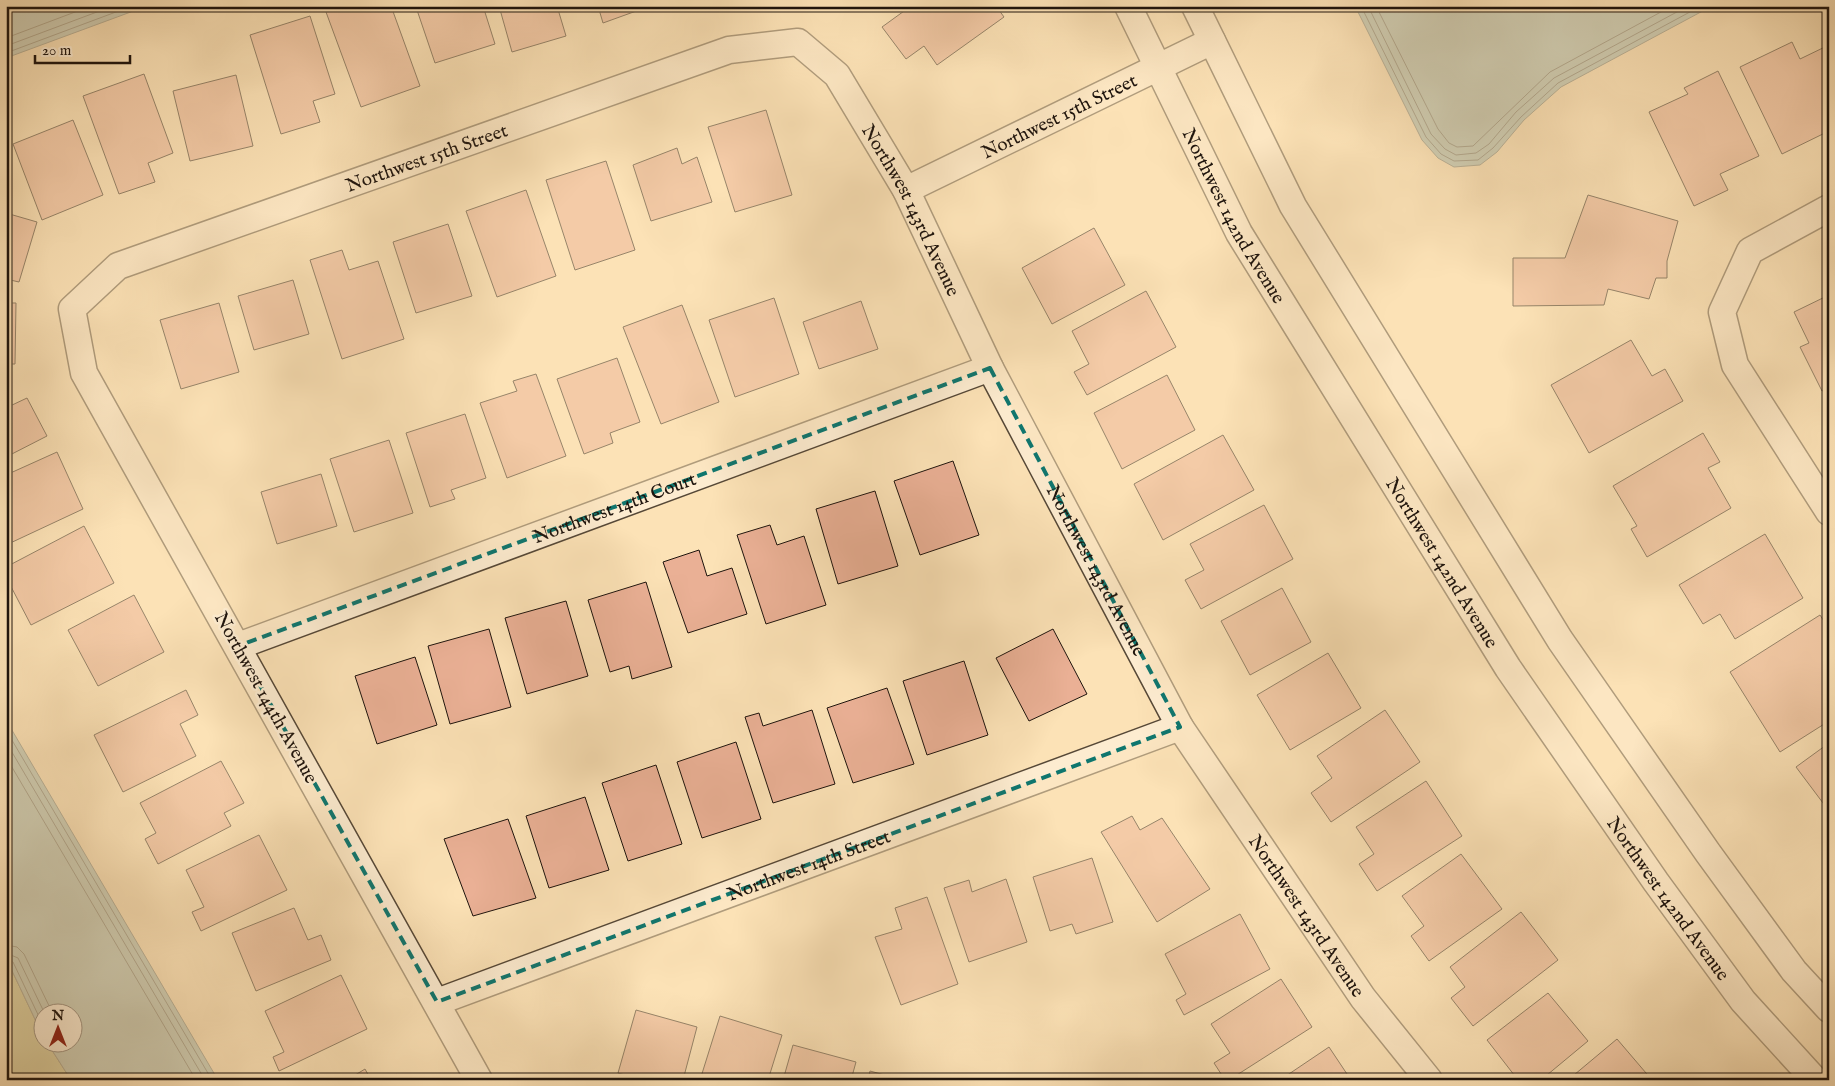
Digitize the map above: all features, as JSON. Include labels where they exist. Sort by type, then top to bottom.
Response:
[{"type":"street","name":"Northwest 142nd Avenue","points":[[1128,6],[1239,233],[1508,668],[1656,882],[1743,1001],[1815,1080]]},
{"type":"street","points":[[1195,6],[1293,206],[1560,640],[1794,971],[1829,1009]]},
{"type":"street","name":"Northwest 15th Street","points":[[906,190],[1212,40]]},
{"type":"street","name":"Northwest 15th Street","points":[[72,309],[118,266],[729,50],[798,42]]},
{"type":"street","name":"Northwest 143rd Avenue","points":[[798,42],[837,75],[906,190],[990,368],[1180,727],[1363,998],[1429,1080]]},
{"type":"street","points":[[1829,208],[1750,251],[1722,312],[1735,365],[1829,512]]},
{"type":"street","name":"Northwest 144th Avenue","points":[[72,309],[84,373],[479,1080]]},
{"type":"street","name":"Northwest 14th Court","points":[[238,646],[990,368]]},
{"type":"street","name":"Northwest 14th Street","points":[[437,1002],[1180,727]]},
{"type":"highlighted area","points":[[990,368],[1180,727],[437,1002],[238,646]]},
{"type":"green space","points":[[6,958],[32,1013],[32,1054],[54,1054],[71,1080],[6,1080]]},
{"type":"water","points":[[6,6],[147,6],[6,58]]},
{"type":"water","points":[[1355,6],[1712,6],[1561,87],[1524,120],[1497,152],[1480,165],[1454,167],[1438,158],[1422,140]]},
{"type":"water","points":[[6,720],[218,1080],[71,1080],[54,1054],[82,1054],[82,1004],[32,1004],[32,1013],[6,958]]},
{"type":"building","points":[[342,6],[391,6],[420,86],[361,107],[326,12]]},
{"type":"building","points":[[429,6],[483,6],[495,44],[435,63],[417,10]]},
{"type":"building","points":[[499,6],[557,6],[566,36],[512,52]]},
{"type":"building","points":[[598,6],[637,6],[639,10],[603,23]]},
{"type":"building","points":[[911,6],[996,6],[1004,17],[937,65],[924,46],[906,59],[882,27]]},
{"type":"building","points":[[310,16],[335,94],[313,101],[320,122],[281,134],[250,35]]},
{"type":"building","points":[[1792,42],[1800,59],[1829,45],[1829,131],[1782,154],[1740,67]]},
{"type":"building","points":[[1718,71],[1759,156],[1720,174],[1728,190],[1694,206],[1649,112],[1688,94],[1684,88]]},
{"type":"building","points":[[144,74],[173,153],[148,163],[155,182],[119,194],[83,96]]},
{"type":"building","points":[[236,75],[253,146],[190,161],[173,91]]},
{"type":"building","points":[[766,110],[792,195],[735,212],[708,127]]},
{"type":"building","points":[[73,120],[103,195],[42,220],[13,144]]},
{"type":"building","points":[[677,148],[682,164],[697,157],[712,202],[651,221],[633,165]]},
{"type":"building","points":[[606,161],[635,250],[575,270],[546,180]]},
{"type":"building","points":[[526,190],[556,276],[497,297],[466,211]]},
{"type":"building","points":[[1588,195],[1678,221],[1667,261],[1667,278],[1656,278],[1649,299],[1608,289],[1604,305],[1513,306],[1513,258],[1565,258]]},
{"type":"building","points":[[6,213],[37,222],[19,282],[6,279]]},
{"type":"building","points":[[448,224],[472,296],[416,313],[393,242]]},
{"type":"building","points":[[1094,228],[1125,285],[1052,324],[1022,268]]},
{"type":"building","points":[[342,250],[349,270],[378,261],[404,339],[342,359],[310,260]]},
{"type":"building","points":[[293,280],[309,334],[254,350],[238,296]]},
{"type":"building","points":[[1146,291],[1176,347],[1087,395],[1074,372],[1089,364],[1072,331]]},
{"type":"building","points":[[1829,295],[1829,388],[1822,391],[1800,347],[1809,343],[1794,312]]},
{"type":"building","points":[[774,298],[799,374],[735,397],[709,320]]},
{"type":"building","points":[[861,301],[878,349],[819,369],[803,322]]},
{"type":"building","points":[[6,303],[16,303],[15,364],[6,364]]},
{"type":"building","points":[[219,303],[239,372],[181,389],[160,320]]},
{"type":"building","points":[[682,305],[719,402],[661,424],[623,327]]},
{"type":"building","points":[[1631,340],[1652,376],[1665,369],[1683,401],[1589,453],[1551,385]]},
{"type":"building","points":[[617,358],[640,422],[610,433],[613,443],[584,454],[557,379]]},
{"type":"building","points":[[536,374],[566,456],[507,478],[480,403],[517,391],[513,381]]},
{"type":"building","points":[[1167,375],[1195,430],[1122,469],[1094,413]]},
{"type":"building","points":[[6,398],[10,406],[27,398],[47,436],[6,457]]},
{"type":"building","points":[[465,414],[486,478],[451,490],[455,499],[430,507],[406,433]]},
{"type":"building","points":[[1703,433],[1720,462],[1708,468],[1731,508],[1647,557],[1631,529],[1637,526],[1613,486]]},
{"type":"building","points":[[1223,435],[1254,490],[1163,540],[1134,484]]},
{"type":"building","points":[[389,440],[413,513],[354,532],[330,459]]},
{"type":"building","points":[[57,452],[83,509],[6,545],[6,475]]},
{"type":"building","points":[[953,461],[979,535],[920,555],[894,481]]},
{"type":"building","points":[[321,474],[337,526],[277,544],[261,492]]},
{"type":"building","points":[[875,491],[898,566],[838,584],[816,509]]},
{"type":"building","points":[[1264,505],[1293,559],[1201,609],[1185,580],[1204,570],[1190,544]]},
{"type":"building","points":[[770,525],[777,545],[804,536],[826,605],[766,624],[737,535]]},
{"type":"building","points":[[84,526],[114,583],[31,625],[6,577],[6,567]]},
{"type":"building","points":[[1765,534],[1803,598],[1735,639],[1720,614],[1703,624],[1679,585]]},
{"type":"building","points":[[699,550],[707,576],[732,568],[747,614],[688,633],[663,562]]},
{"type":"building","points":[[646,582],[672,667],[632,679],[629,666],[610,672],[588,600]]},
{"type":"building","points":[[1282,588],[1311,642],[1250,675],[1221,621]]},
{"type":"building","points":[[134,595],[164,652],[98,686],[68,630]]},
{"type":"building","points":[[566,601],[588,676],[527,694],[505,618]]},
{"type":"building","points":[[1820,615],[1829,629],[1829,654],[1824,656],[1829,663],[1829,721],[1780,752],[1730,672]]},
{"type":"building","points":[[489,629],[511,707],[450,724],[428,646]]},
{"type":"building","points":[[1053,629],[1087,694],[1029,721],[996,658]]},
{"type":"building","points":[[1328,653],[1361,708],[1290,750],[1257,695]]},
{"type":"building","points":[[415,657],[437,725],[377,744],[355,676]]},
{"type":"building","points":[[964,661],[988,735],[927,755],[903,681]]},
{"type":"building","points":[[887,688],[914,764],[853,783],[827,708]]},
{"type":"building","points":[[186,690],[198,715],[180,724],[196,756],[123,792],[94,735]]},
{"type":"building","points":[[812,710],[835,784],[773,803],[745,717],[759,713],[763,726]]},
{"type":"building","points":[[1385,710],[1420,762],[1331,822],[1311,793],[1332,778],[1317,756]]},
{"type":"building","points":[[736,742],[761,819],[702,838],[677,762]]},
{"type":"building","points":[[1829,743],[1829,811],[1796,767]]},
{"type":"building","points":[[221,761],[244,803],[224,813],[231,826],[158,864],[145,839],[156,833],[140,803]]},
{"type":"building","points":[[656,765],[682,844],[628,861],[602,783]]},
{"type":"building","points":[[1426,781],[1462,836],[1377,891],[1359,864],[1374,854],[1356,827]]},
{"type":"building","points":[[585,797],[609,870],[549,888],[526,816]]},
{"type":"building","points":[[1132,816],[1140,830],[1162,818],[1210,889],[1157,922],[1101,832]]},
{"type":"building","points":[[508,819],[536,898],[473,916],[444,839]]},
{"type":"building","points":[[259,835],[287,890],[201,931],[192,912],[204,907],[186,870]]},
{"type":"building","points":[[1461,854],[1502,909],[1429,961],[1411,936],[1424,926],[1402,896]]},
{"type":"building","points":[[1092,858],[1113,922],[1076,934],[1072,924],[1050,931],[1033,877]]},
{"type":"building","points":[[1006,879],[1027,942],[969,962],[944,888],[969,880],[972,892]]},
{"type":"building","points":[[927,897],[958,984],[901,1005],[875,937],[902,929],[895,908]]},
{"type":"building","points":[[294,908],[308,940],[321,935],[331,960],[256,991],[232,933]]},
{"type":"building","points":[[1521,912],[1558,960],[1473,1026],[1451,998],[1465,987],[1450,967]]},
{"type":"building","points":[[1240,914],[1270,969],[1184,1015],[1176,1000],[1186,994],[1165,954]]},
{"type":"building","points":[[341,975],[367,1029],[279,1071],[273,1057],[284,1052],[265,1011]]},
{"type":"building","points":[[1281,979],[1312,1027],[1229,1080],[1225,1080],[1214,1063],[1230,1053],[1211,1024]]},
{"type":"building","points":[[1548,993],[1588,1041],[1541,1080],[1518,1080],[1487,1040]]},
{"type":"building","points":[[636,1010],[697,1027],[683,1080],[636,1080],[636,1078],[618,1073]]},
{"type":"building","points":[[720,1016],[782,1035],[768,1080],[700,1080]]},
{"type":"building","points":[[1617,1039],[1652,1080],[1568,1080]]},
{"type":"building","points":[[793,1045],[856,1062],[851,1080],[783,1080]]},
{"type":"building","points":[[1329,1047],[1351,1080],[1280,1080]]},
{"type":"building","points":[[365,1069],[371,1080],[347,1080]]},
{"type":"building","points":[[870,1071],[903,1080],[868,1080]]},
{"type":"building","points":[[397,1074],[401,1080],[387,1080]]}]
